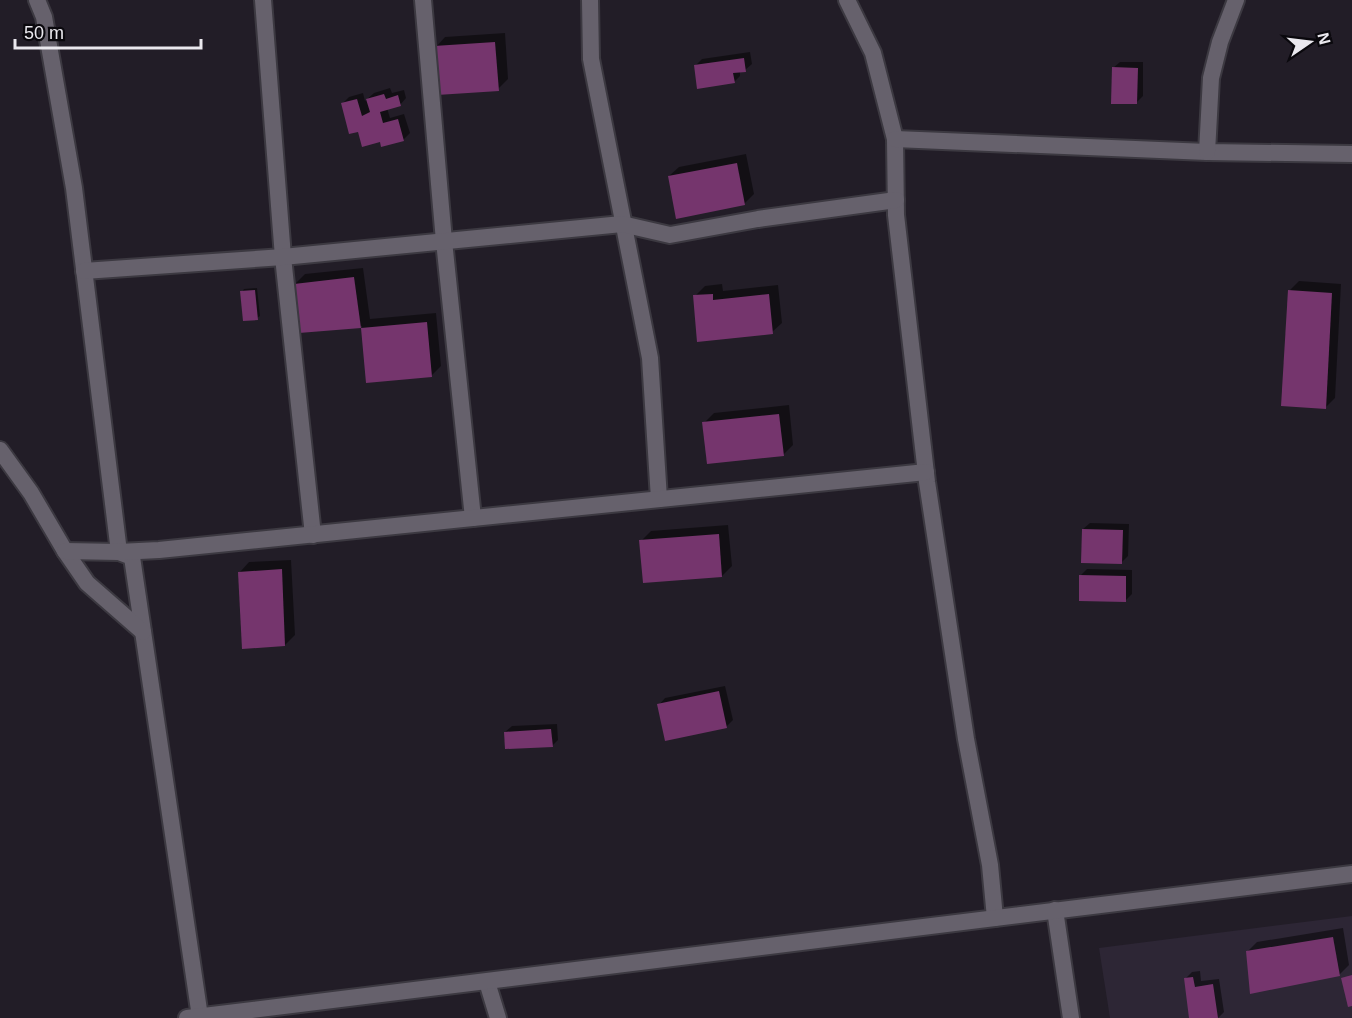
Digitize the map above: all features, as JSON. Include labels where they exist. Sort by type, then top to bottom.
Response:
[{"type":"street","points":[[37,0],[44,17],[74,188],[119,552]]},
{"type":"street","points":[[263,0],[283,257],[313,535]]},
{"type":"street","points":[[423,0],[444,241],[473,518]]},
{"type":"street","points":[[590,0],[591,59],[650,358],[659,499]]},
{"type":"street","points":[[847,0],[873,53],[895,139],[896,200],[926,472],[966,739],[990,865],[996,918]]},
{"type":"street","points":[[1207,152],[1211,78],[1220,42],[1236,0]]},
{"type":"street","points":[[895,139],[1207,152],[1352,154]]},
{"type":"street","points":[[84,271],[283,257],[622,224],[670,235],[758,219],[896,200]]},
{"type":"street","points":[[0,450],[31,493],[87,583],[143,632]]},
{"type":"street","points":[[65,551],[119,552],[313,535],[926,472]]},
{"type":"street","points":[[119,552],[132,557],[194,1017],[1352,873]]},
{"type":"street","points":[[1054,910],[1071,1018]]},
{"type":"street","points":[[487,982],[498,1018]]},
{"type":"shaded area","points":[[1352,916],[1352,1018],[1110,1018],[1099,948]]},
{"type":"building","points":[[495,42],[499,91],[437,95],[434,46]]},
{"type":"building","points":[[744,58],[746,72],[733,73],[735,83],[697,89],[694,65]]},
{"type":"building","points":[[1112,67],[1138,68],[1137,104],[1111,104]]},
{"type":"building","points":[[384,94],[386,99],[398,95],[401,106],[380,112],[383,123],[398,119],[404,141],[381,147],[380,142],[362,147],[358,132],[349,134],[341,103],[357,99],[362,116],[370,112],[366,99]]},
{"type":"building","points":[[737,163],[745,205],[676,219],[668,176]]},
{"type":"building","points":[[354,277],[361,328],[299,333],[294,284]]},
{"type":"building","points":[[255,290],[258,320],[243,321],[240,291]]},
{"type":"building","points":[[1288,290],[1332,293],[1326,409],[1281,406]]},
{"type":"building","points":[[713,294],[713,300],[769,294],[773,334],[697,342],[693,295]]},
{"type":"building","points":[[427,322],[432,377],[366,383],[361,328]]},
{"type":"building","points":[[779,414],[784,456],[707,464],[702,422]]},
{"type":"building","points":[[1082,529],[1123,530],[1122,564],[1081,563]]},
{"type":"building","points":[[719,534],[722,577],[643,583],[639,540]]},
{"type":"building","points":[[282,569],[285,646],[242,649],[238,572]]},
{"type":"building","points":[[1079,575],[1126,576],[1126,602],[1079,601]]},
{"type":"building","points":[[719,691],[727,728],[665,741],[657,704]]},
{"type":"building","points":[[551,729],[553,747],[505,749],[504,732]]},
{"type":"building","points":[[1333,937],[1340,976],[1250,994],[1246,951]]},
{"type":"building","points":[[1352,975],[1352,1006],[1348,1007],[1341,978]]},
{"type":"building","points":[[1193,977],[1195,987],[1213,984],[1218,1018],[1189,1018],[1184,978]]}]
